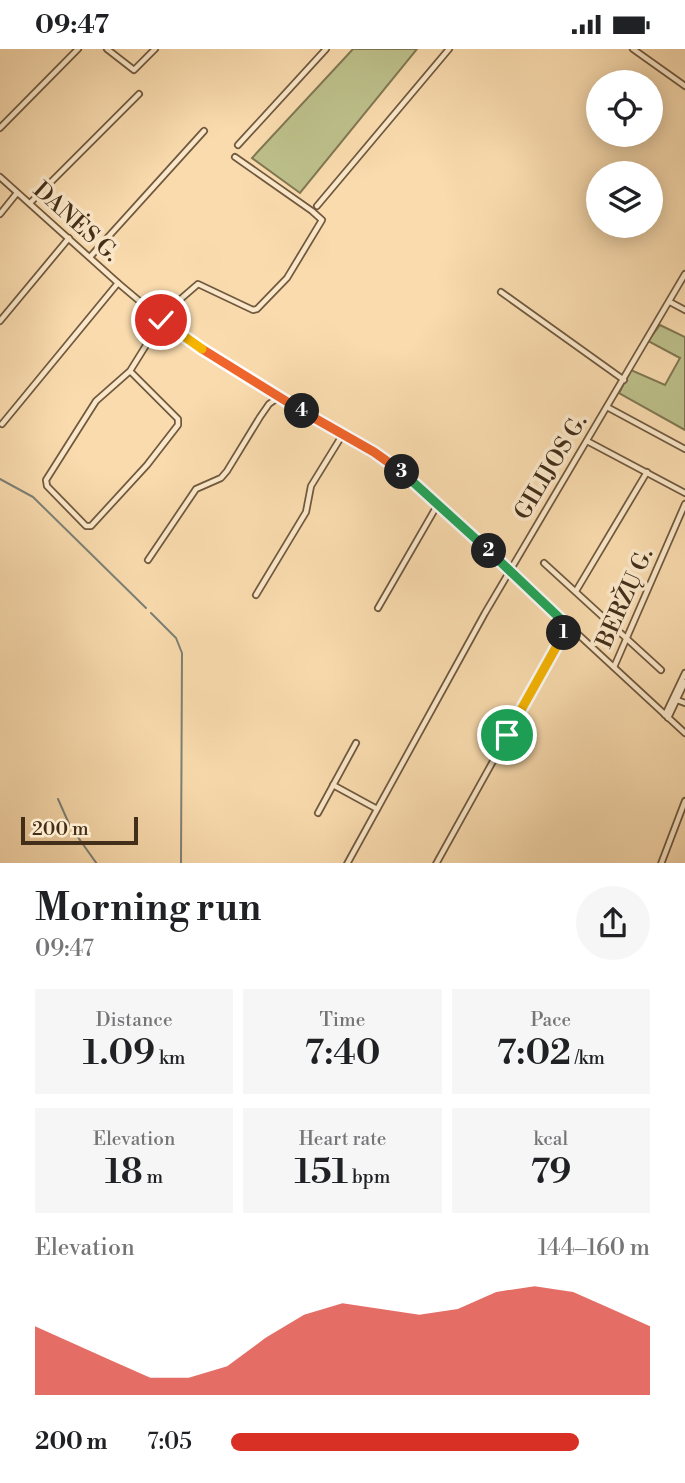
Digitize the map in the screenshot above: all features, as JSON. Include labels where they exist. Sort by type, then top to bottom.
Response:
[{"type":"street","points":[[0,128],[78,49]]},
{"type":"street","points":[[107,49],[134,70],[155,49]]},
{"type":"street","points":[[238,145],[326,49]]},
{"type":"street","points":[[317,206],[449,49]]},
{"type":"street","points":[[632,49],[641,51],[685,86]]},
{"type":"street","points":[[30,203],[139,94]]},
{"type":"street","points":[[90,257],[204,131]]},
{"type":"street","points":[[130,371],[178,419],[178,425],[116,500],[91,526],[86,526],[47,486],[46,480],[96,401],[130,371],[168,310],[198,284],[253,310],[257,309],[287,278],[321,221],[312,211],[235,157]]},
{"type":"street","name":"DANĖS G.","points":[[0,177],[181,336],[397,467],[685,733]]},
{"type":"street","points":[[0,214],[18,193]]},
{"type":"street","points":[[0,321],[68,238]]},
{"type":"street","name":"GILIJOS G.","points":[[347,863],[510,571],[685,274]]},
{"type":"street","points":[[2,424],[118,283]]},
{"type":"street","points":[[501,292],[624,380]]},
{"type":"street","points":[[670,302],[685,310]]},
{"type":"street","points":[[148,560],[196,489],[221,478],[228,471],[260,417],[269,404],[279,397]]},
{"type":"street","points":[[607,407],[685,449]]},
{"type":"street","points":[[256,595],[306,512],[311,487],[343,434]]},
{"type":"street","points":[[587,441],[685,493]]},
{"type":"street","points":[[576,591],[647,472]]},
{"type":"street","name":"BERŽŲ G.","points":[[614,667],[685,503]]},
{"type":"street","points":[[378,608],[438,504]]},
{"type":"street","points":[[544,563],[661,670]]},
{"type":"street","points":[[436,863],[568,626]]},
{"type":"street","points":[[667,716],[685,673]]},
{"type":"street","points":[[667,716],[685,682]]},
{"type":"street","points":[[677,701],[685,703]]},
{"type":"street","points":[[318,813],[356,743]]},
{"type":"street","points":[[333,785],[377,809]]},
{"type":"street","points":[[662,863],[685,801]]},
{"type":"green space","points":[[353,49],[417,49],[300,193],[252,158]]},
{"type":"green space","points":[[660,325],[685,337],[685,430],[619,393],[631,370],[665,385],[680,358],[648,341]]},
{"type":"waterway","points":[[0,479],[33,497],[146,608]]},
{"type":"waterway","points":[[151,613],[176,638],[182,653],[181,863]]},
{"type":"waterway","points":[[58,799],[70,826],[96,863]]},
{"type":"route","points":[[161,320],[181,336],[397,467],[568,626],[507,735]]}]
